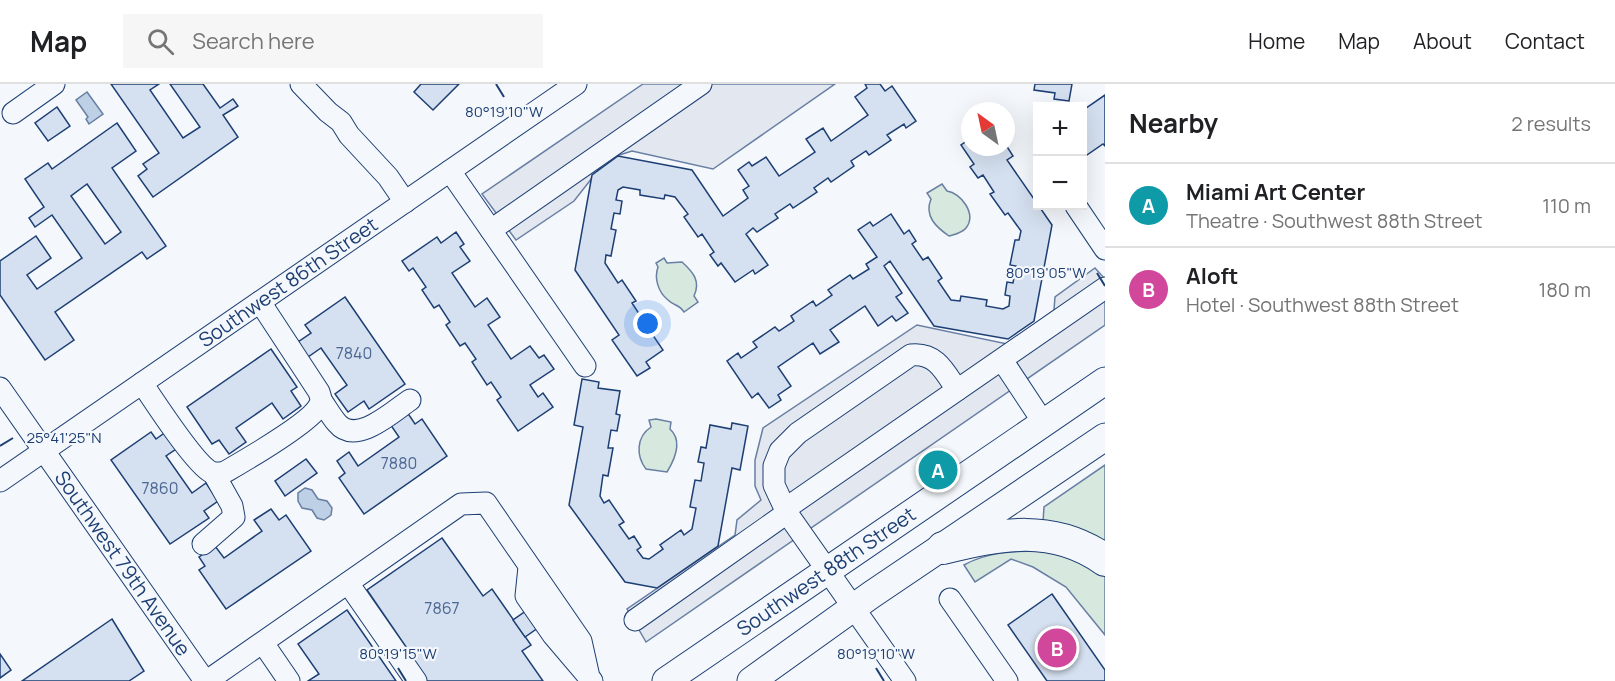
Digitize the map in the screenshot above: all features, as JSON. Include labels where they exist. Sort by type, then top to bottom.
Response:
[{"type":"highway","points":[[943,548],[989,536],[1033,534],[1068,542],[1105,560]]},
{"type":"main road","name":"Southwest 88th Street","points":[[666,681],[1105,381]]},
{"type":"main road","points":[[752,681],[854,608],[1105,437]]},
{"type":"street","points":[[13,113],[54,84]]},
{"type":"street","points":[[301,84],[341,122],[352,120],[388,159],[411,198]]},
{"type":"street","name":"Southwest 86th Street","points":[[0,481],[576,84]]},
{"type":"street","points":[[491,230],[701,84]]},
{"type":"street","points":[[450,171],[585,366]]},
{"type":"street","points":[[1079,210],[1105,249]]},
{"type":"street","points":[[635,620],[957,390],[1105,288]]},
{"type":"street","points":[[260,302],[316,385],[321,400],[338,425],[352,432],[368,428],[410,400]]},
{"type":"street","points":[[905,681],[786,511],[774,485],[774,466],[780,450],[798,433],[911,355],[929,356],[936,361],[957,390]]},
{"type":"street","points":[[1002,360],[1043,422]]},
{"type":"street","points":[[142,383],[204,468],[214,474],[232,506],[234,517],[203,544]]},
{"type":"street","name":"Southwest 79th Avenue","points":[[0,388],[206,681]]},
{"type":"street","points":[[214,474],[225,472],[304,421],[314,412],[321,400]]},
{"type":"street","points":[[206,681],[461,504],[486,503],[581,641],[590,679]]},
{"type":"street","points":[[343,586],[402,681]]},
{"type":"street","points":[[343,586],[416,681]]},
{"type":"street","points":[[950,599],[1007,681]]},
{"type":"street","points":[[263,643],[288,681]]},
{"type":"shaded area","points":[[643,84],[835,84],[713,169],[632,151],[607,159],[574,201],[516,240],[482,194]]},
{"type":"shaded area","points":[[942,184],[947,191],[962,200],[970,217],[964,230],[949,236],[932,220],[929,211],[931,199],[927,193]]},
{"type":"shaded area","points":[[664,258],[667,263],[682,262],[695,277],[697,286],[694,296],[698,302],[684,312],[665,297],[658,285],[656,263]]},
{"type":"shaded area","points":[[1095,268],[1105,279],[1105,325],[646,642],[627,609],[735,535],[737,520],[761,500],[755,486],[755,460],[763,428],[917,325],[1007,344],[1054,310],[1055,297]]},
{"type":"shaded area","points":[[649,420],[671,422],[670,429],[676,439],[675,456],[667,472],[646,469],[640,458],[639,447],[642,436],[651,427]]},
{"type":"shaded area","points":[[1105,465],[1105,545],[1043,522],[1044,507]]},
{"type":"shaded area","points":[[1039,551],[1084,561],[1105,576],[1105,635],[1066,587],[1033,567],[1011,559],[975,582],[964,565],[991,555]]},
{"type":"water","points":[[87,92],[103,114],[89,124],[86,119],[88,117],[76,100]]},
{"type":"water","points":[[305,488],[312,490],[318,499],[327,501],[332,508],[331,515],[324,520],[317,518],[312,510],[302,508],[298,501],[298,493]]},
{"type":"building","points":[[111,84],[159,84],[150,90],[183,138],[200,127],[170,84],[203,84],[220,108],[233,99],[238,106],[223,115],[238,137],[153,197],[138,176],[147,169],[143,164],[159,153]]},
{"type":"building","points":[[421,84],[459,84],[433,110],[414,92]]},
{"type":"building","points":[[865,84],[880,84],[885,91],[892,86],[916,121],[906,128],[904,124],[887,135],[891,140],[869,155],[866,151],[851,161],[854,166],[831,182],[828,178],[814,188],[817,192],[793,208],[790,204],[775,214],[778,218],[757,232],[753,228],[746,234],[768,265],[755,274],[753,270],[735,282],[721,263],[718,266],[710,255],[714,252],[702,234],[698,237],[684,217],[688,214],[675,197],[665,195],[664,199],[640,195],[640,190],[623,187],[618,190],[616,200],[622,201],[620,214],[614,213],[611,229],[616,230],[611,256],[606,255],[605,263],[618,283],[622,280],[636,301],[632,303],[643,320],[647,318],[654,328],[650,331],[663,350],[646,362],[650,368],[637,376],[612,340],[619,335],[575,270],[592,175],[618,156],[692,170],[723,216],[748,198],[743,190],[749,186],[738,170],[749,162],[752,166],[766,157],[779,176],[815,152],[806,139],[823,128],[831,141],[868,115],[855,97],[867,88]]},
{"type":"building","points":[[1035,84],[1072,84],[1069,101],[1054,99],[1055,93],[1034,90]]},
{"type":"building","points":[[1105,95],[1105,146],[1103,144],[1087,155],[1087,108]]},
{"type":"building","points":[[57,107],[70,126],[48,141],[35,123]]},
{"type":"building","points":[[117,123],[136,151],[112,168],[166,246],[147,259],[142,252],[55,312],[74,340],[45,360],[0,295],[0,261],[36,236],[51,258],[27,275],[37,289],[82,258],[52,215],[35,227],[29,218],[44,207],[25,179],[48,163],[52,169]],"holes":[[[87,184],[121,232],[105,244],[71,196]]]},
{"type":"building","points":[[969,156],[1013,156],[1007,160],[1033,198],[1033,210],[1042,210],[1052,225],[1034,321],[1008,339],[934,326],[890,261],[884,266],[902,293],[896,297],[908,313],[896,321],[892,316],[878,326],[865,306],[830,330],[839,342],[820,354],[813,343],[778,367],[791,386],[778,395],[781,400],[769,408],[758,393],[752,398],[727,361],[738,353],[741,358],[757,347],[753,342],[775,327],[779,331],[794,321],[791,316],[813,301],[816,306],[832,295],[828,290],[850,275],[853,279],[869,269],[866,264],[877,257],[858,230],[870,222],[873,226],[891,214],[904,234],[909,230],[916,241],[912,244],[923,260],[928,257],[942,278],[938,281],[951,300],[960,301],[961,296],[987,300],[986,306],[1003,309],[1009,306],[1010,296],[1005,295],[1007,282],[1013,283],[1016,266],[1010,265],[1015,240],[1019,240],[1021,231],[1008,213],[1005,215],[990,194],[994,192],[983,175],[978,178],[970,167],[974,164]]},
{"type":"building","points":[[456,232],[464,244],[460,247],[470,261],[452,273],[475,307],[487,298],[500,317],[488,325],[511,359],[530,346],[539,358],[544,355],[554,369],[530,385],[538,397],[543,393],[553,407],[518,431],[497,400],[501,397],[491,382],[487,385],[472,362],[476,359],[465,343],[460,346],[446,325],[450,322],[439,305],[434,308],[422,290],[426,287],[413,268],[409,271],[402,261],[437,237],[441,243]]},
{"type":"building","points":[[345,297],[405,384],[369,409],[364,401],[348,412],[335,394],[347,385],[321,348],[308,357],[298,342],[311,333],[305,325]]},
{"type":"building","points":[[271,349],[297,387],[291,391],[301,406],[283,419],[272,403],[236,428],[246,442],[229,454],[219,440],[212,444],[187,407]]},
{"type":"building","points":[[582,379],[599,382],[598,388],[620,391],[616,414],[620,415],[617,431],[611,430],[608,448],[613,448],[608,476],[603,475],[600,496],[604,503],[609,500],[624,522],[619,525],[629,539],[634,536],[641,547],[637,550],[643,558],[649,559],[663,549],[660,545],[681,530],[684,535],[692,529],[696,508],[690,507],[695,480],[701,481],[704,463],[698,462],[701,447],[706,448],[710,425],[731,429],[732,423],[748,426],[740,470],[732,468],[718,546],[657,588],[625,582],[569,505],[583,427],[574,425]]},
{"type":"building","points":[[407,412],[415,424],[422,419],[447,456],[364,514],[339,478],[345,473],[337,461],[349,452],[358,466],[399,437],[390,424]]},
{"type":"building","points":[[170,429],[182,445],[166,456],[192,493],[206,483],[218,501],[204,511],[209,518],[170,544],[111,460],[151,432],[156,439]]},
{"type":"building","points":[[306,459],[317,473],[285,496],[275,481]]},
{"type":"building","points":[[271,509],[279,520],[286,515],[311,551],[226,609],[199,570],[205,566],[199,557],[215,546],[224,558],[262,531],[254,520]]},
{"type":"building","points":[[442,538],[483,596],[492,589],[531,645],[522,651],[543,681],[424,681],[411,662],[415,660],[367,590]]},
{"type":"building","points":[[1052,594],[1105,670],[1105,681],[1047,681],[1008,625]]},
{"type":"building","points":[[543,599],[555,616],[525,637],[513,620]]},
{"type":"building","points":[[347,610],[396,681],[308,681],[319,674],[298,644]]},
{"type":"building","points":[[112,619],[144,671],[129,681],[22,681]]},
{"type":"building","points":[[0,654],[11,670],[0,678]]},
{"type":"place","name":"Miami Art Center","points":[[938,470]]},
{"type":"place","name":"Aloft","points":[[1057,648]]}]
